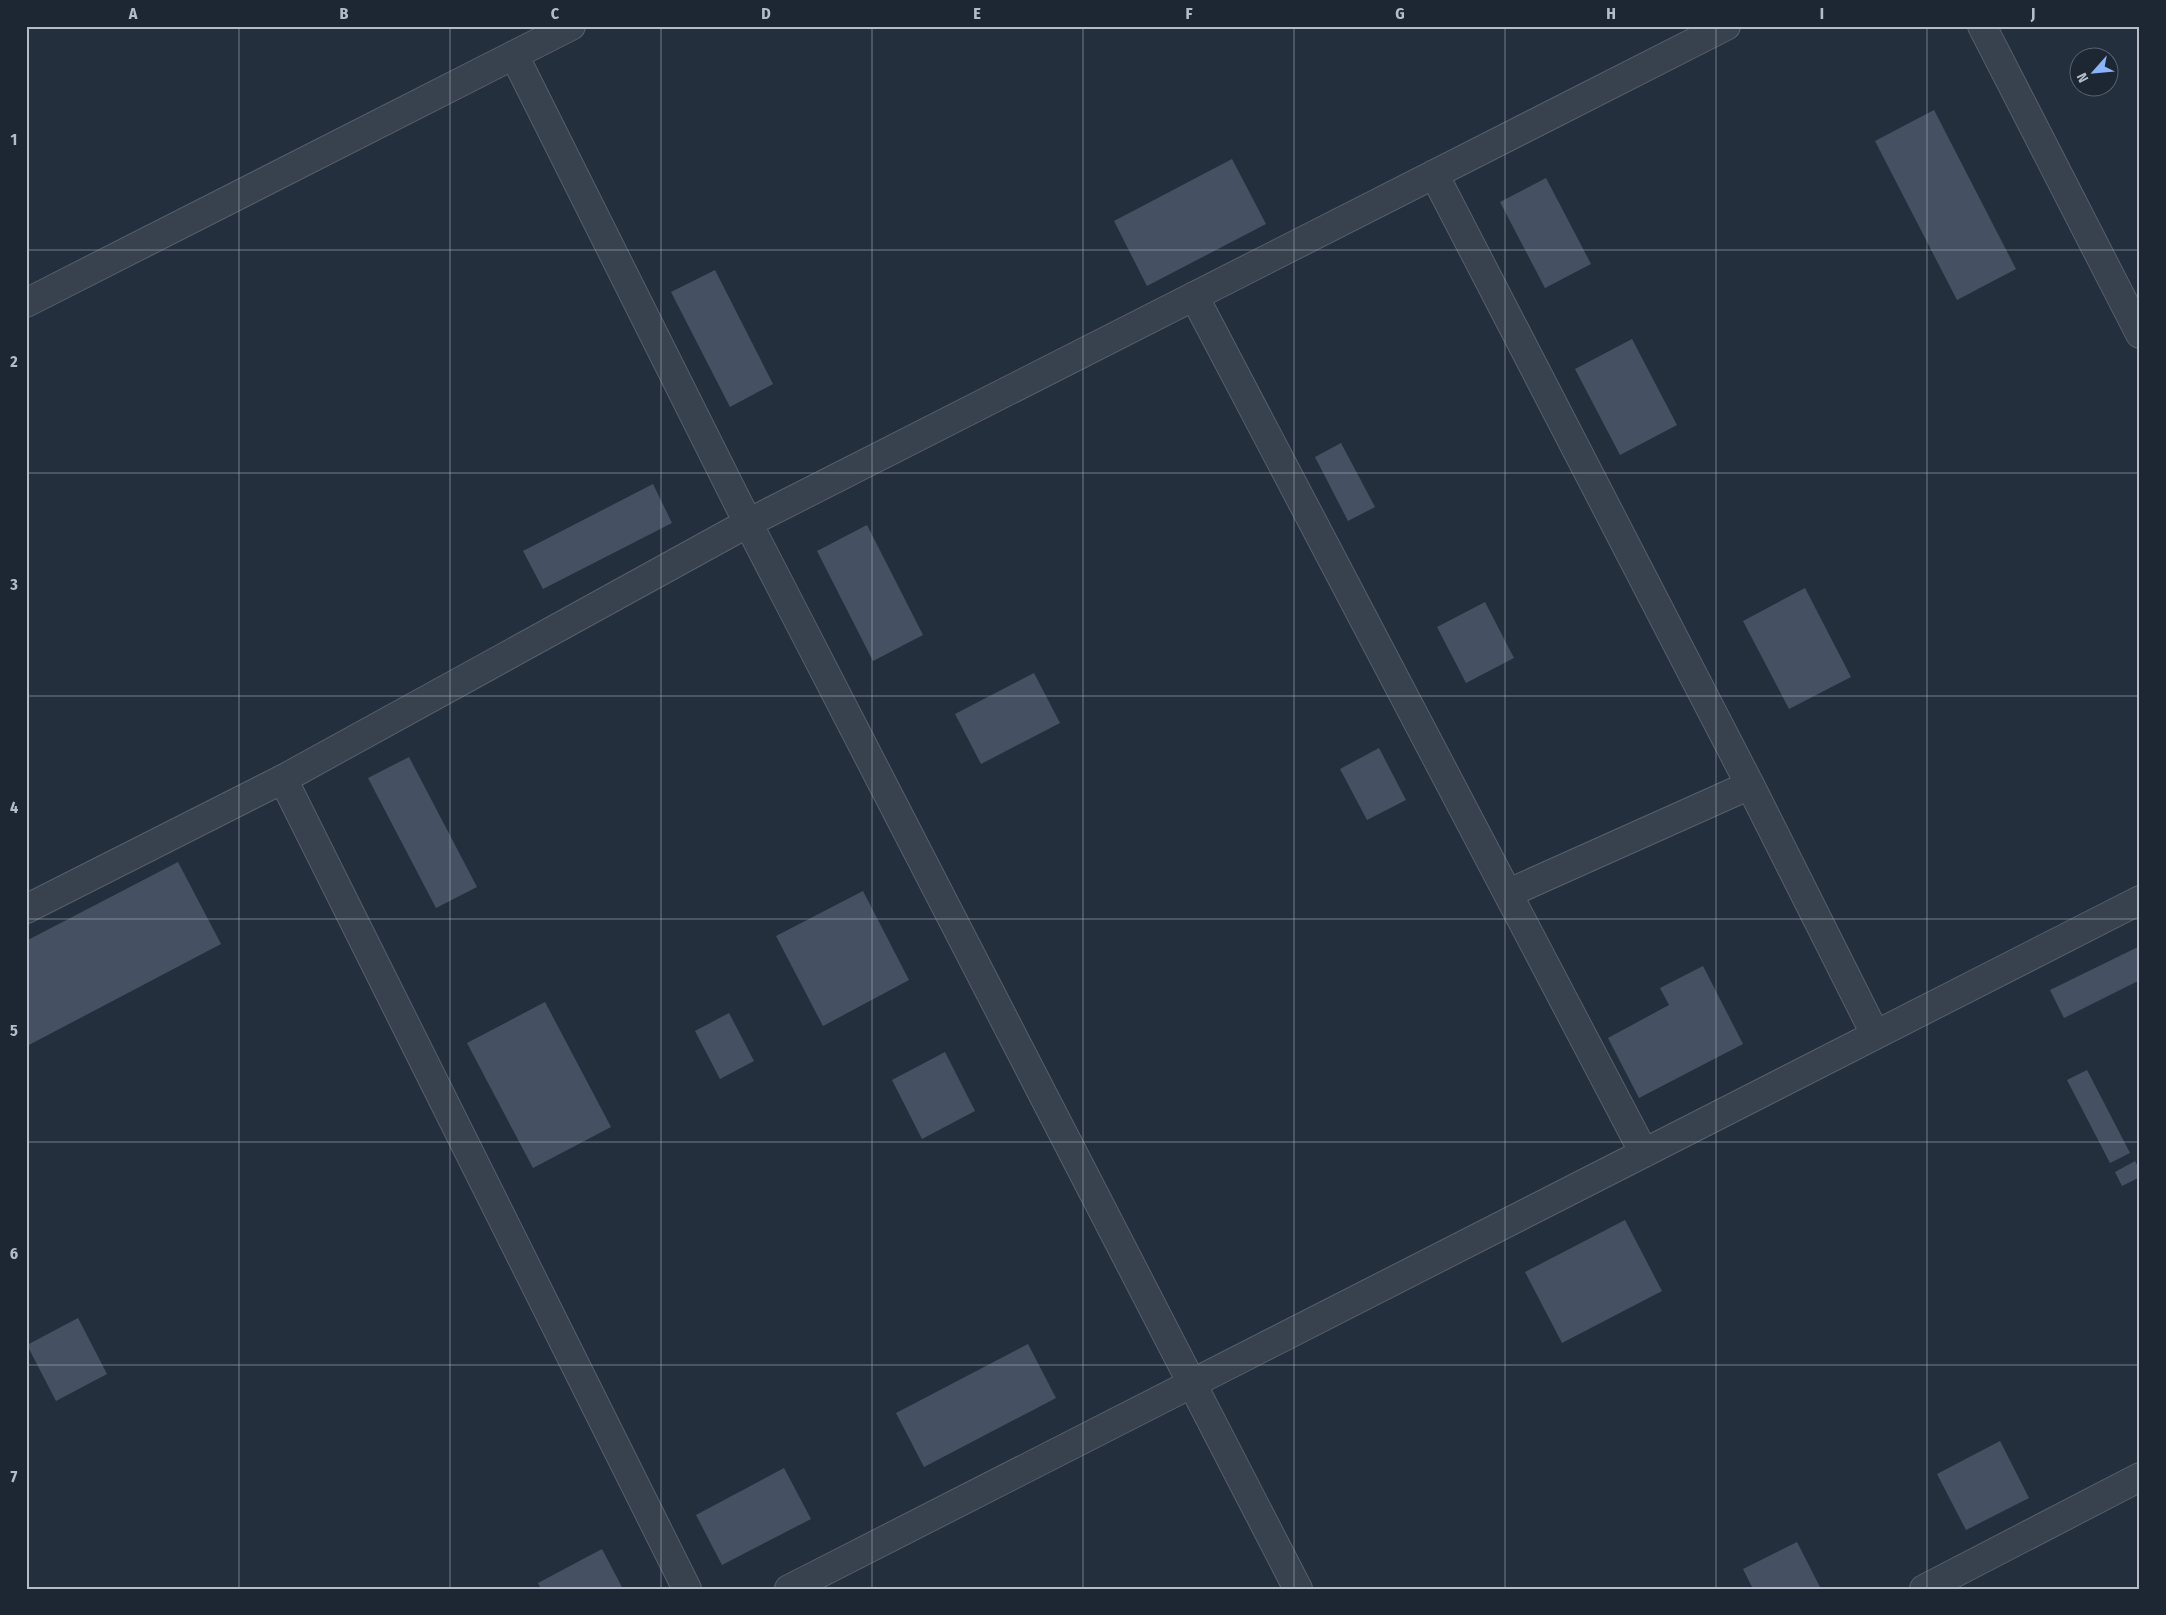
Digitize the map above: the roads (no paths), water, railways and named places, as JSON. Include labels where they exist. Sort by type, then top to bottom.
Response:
[{"type":"street","points":[[26,304],[571,26]]},
{"type":"street","points":[[26,909],[283,778],[748,523],[1726,26]]},
{"type":"street","points":[[1982,26],[2140,334]]},
{"type":"street","points":[[514,55],[748,523],[1193,1382],[1298,1589]]},
{"type":"street","points":[[1434,174],[1750,785],[1876,1034]]},
{"type":"street","points":[[1194,296],[1644,1153]]},
{"type":"street","points":[[283,778],[687,1589]]},
{"type":"street","points":[[1509,893],[1750,785]]},
{"type":"street","points":[[789,1589],[2140,900]]},
{"type":"street","points":[[1924,1589],[2140,1477]]}]
